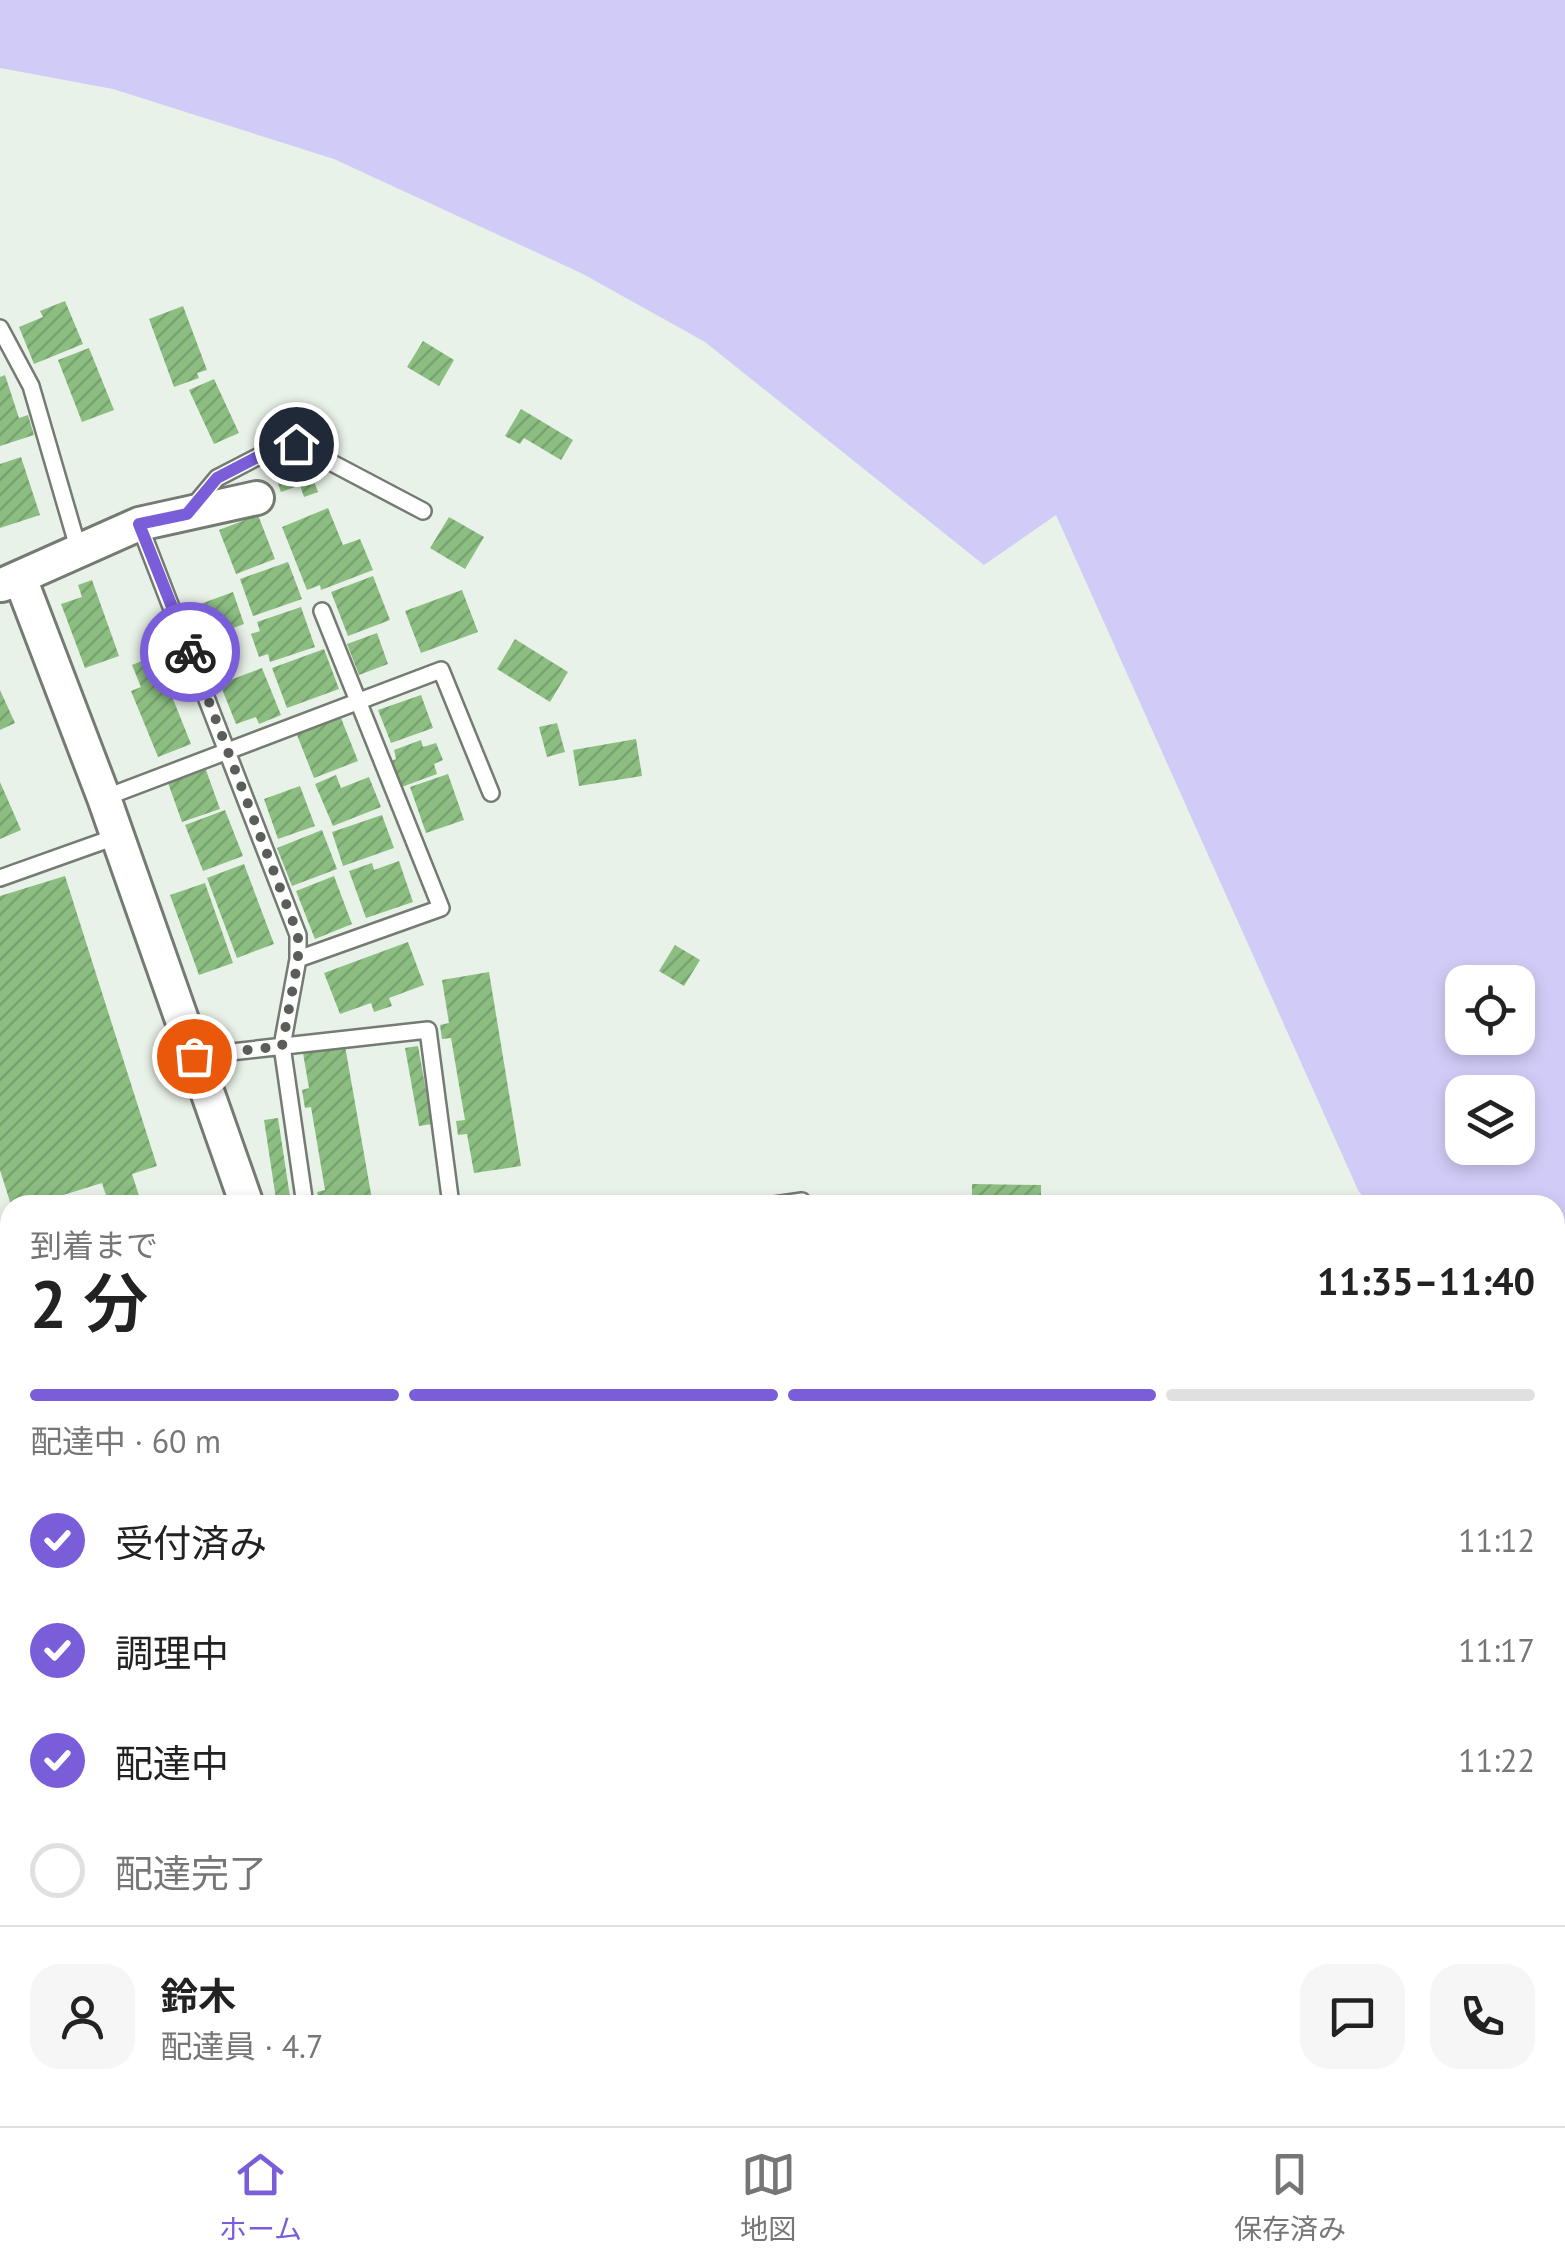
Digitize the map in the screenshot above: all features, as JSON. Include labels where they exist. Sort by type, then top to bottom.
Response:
[{"type":"street","points":[[243,1195],[104,798],[6,581],[139,524],[257,498]]},
{"type":"lane","points":[[0,328],[31,386],[79,551]]},
{"type":"lane","points":[[187,514],[217,478],[273,449],[296,444],[423,511]]},
{"type":"lane","points":[[139,524],[298,935],[298,960],[282,1046],[304,1195]]},
{"type":"lane","points":[[298,960],[441,908],[322,611]]},
{"type":"lane","points":[[104,798],[441,670],[491,793]]},
{"type":"lane","points":[[0,878],[118,836]]},
{"type":"lane","points":[[194,1056],[428,1030],[450,1195]]},
{"type":"shaded area","points":[[0,0],[1565,0],[1565,1195],[1362,1195],[1056,515],[984,565],[705,342],[583,274],[334,159],[113,89],[0,68]]},
{"type":"building","points":[[65,301],[83,344],[34,364],[19,327],[43,317],[40,311]]},
{"type":"building","points":[[183,306],[207,370],[197,373],[199,378],[174,387],[149,319]]},
{"type":"building","points":[[423,341],[454,360],[439,386],[407,367]]},
{"type":"building","points":[[89,348],[114,410],[82,422],[58,360]]},
{"type":"building","points":[[5,375],[19,418],[28,415],[34,435],[0,446],[0,377]]},
{"type":"building","points":[[214,379],[239,433],[214,444],[189,390]]},
{"type":"building","points":[[521,409],[573,440],[561,460],[524,438],[520,444],[505,436]]},
{"type":"building","points":[[21,457],[40,515],[0,528],[0,464]]},
{"type":"building","points":[[302,462],[318,492],[304,497],[300,485],[281,492],[274,472]]},
{"type":"building","points":[[328,508],[343,545],[360,539],[373,570],[321,590],[320,585],[307,590],[282,527]]},
{"type":"building","points":[[258,515],[275,559],[236,574],[219,530]]},
{"type":"building","points":[[449,517],[484,537],[465,569],[430,548]]},
{"type":"building","points":[[288,562],[302,599],[253,616],[240,579]]},
{"type":"building","points":[[373,576],[390,620],[348,636],[331,592]]},
{"type":"building","points":[[92,580],[119,656],[85,668],[61,604],[82,597],[78,585]]},
{"type":"building","points":[[462,590],[478,632],[421,653],[405,611]]},
{"type":"building","points":[[233,592],[244,624],[206,638],[195,606]]},
{"type":"building","points":[[301,607],[315,647],[270,662],[268,654],[259,657],[251,634],[260,631],[257,622]]},
{"type":"building","points":[[377,633],[388,664],[359,675],[347,644]]},
{"type":"building","points":[[515,639],[568,672],[550,702],[497,669]]},
{"type":"building","points":[[324,649],[339,689],[287,708],[272,668]]},
{"type":"building","points":[[169,650],[185,688],[171,694],[191,744],[158,757],[131,691],[141,687],[132,665]]},
{"type":"building","points":[[262,668],[281,715],[259,724],[256,717],[236,724],[220,684]]},
{"type":"building","points":[[0,690],[15,723],[0,730]]},
{"type":"building","points":[[421,695],[433,728],[391,743],[378,710]]},
{"type":"building","points":[[341,718],[358,761],[314,778],[297,735]]},
{"type":"building","points":[[557,723],[565,752],[547,757],[539,727]]},
{"type":"building","points":[[636,739],[642,776],[579,786],[573,750]]},
{"type":"building","points":[[421,740],[423,747],[436,743],[443,760],[434,764],[437,774],[399,788],[389,762],[396,759],[394,750]]},
{"type":"building","points":[[206,770],[220,809],[182,822],[168,783]]},
{"type":"building","points":[[448,774],[464,820],[426,833],[410,787]]},
{"type":"building","points":[[336,775],[341,788],[369,777],[381,807],[333,826],[315,784]]},
{"type":"building","points":[[0,782],[21,830],[0,839]]},
{"type":"building","points":[[300,786],[315,826],[278,839],[264,799]]},
{"type":"building","points":[[225,810],[243,856],[203,871],[185,825]]},
{"type":"building","points":[[382,815],[394,848],[343,866],[332,832]]},
{"type":"building","points":[[322,830],[337,869],[292,886],[277,848]]},
{"type":"building","points":[[399,861],[413,902],[366,918],[349,871],[372,863],[374,870]]},
{"type":"building","points":[[244,864],[274,944],[237,958],[207,878]]},
{"type":"building","points":[[65,876],[157,1166],[132,1174],[139,1195],[106,1195],[102,1183],[63,1195],[8,1195],[0,1170],[0,896]]},
{"type":"building","points":[[334,876],[352,924],[315,939],[296,891]]},
{"type":"building","points":[[205,883],[233,963],[199,975],[170,895]]},
{"type":"building","points":[[408,942],[424,985],[389,998],[392,1006],[374,1012],[371,1003],[340,1014],[324,973]]},
{"type":"building","points":[[675,945],[700,960],[684,986],[659,971]]},
{"type":"building","points":[[489,972],[521,1166],[474,1173],[467,1134],[458,1135],[456,1121],[465,1120],[451,1038],[442,1039],[440,1025],[449,1023],[442,980]]},
{"type":"building","points":[[345,1046],[371,1195],[318,1195],[325,1190],[311,1107],[305,1108],[302,1090],[309,1088],[303,1053]]},
{"type":"building","points":[[418,1046],[432,1124],[419,1126],[405,1048]]},
{"type":"building","points":[[278,1118],[290,1195],[275,1195],[264,1120]]},
{"type":"building","points":[[972,1184],[1041,1185],[1041,1195],[972,1195]]},
{"type":"way so far","points":[[190,652],[298,935],[298,960],[282,1046],[194,1056]]},
{"type":"route","points":[[190,652],[139,524],[187,514],[217,478],[273,449],[296,444]]}]
